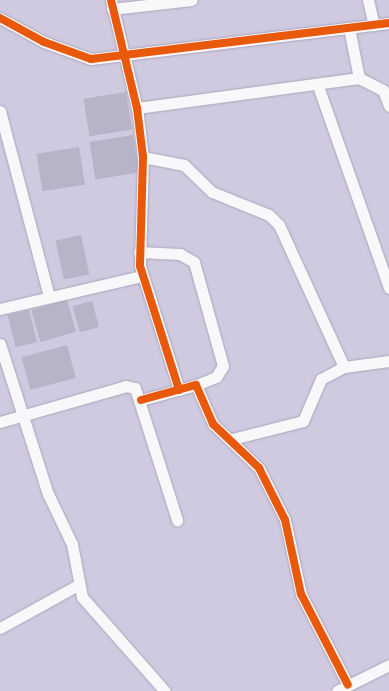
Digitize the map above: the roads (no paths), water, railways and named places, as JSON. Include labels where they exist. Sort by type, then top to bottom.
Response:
[{"type":"street","points":[[179,390],[142,276],[139,252],[144,157],[137,108],[111,5],[191,0]]},
{"type":"street","points":[[368,0],[374,25]]},
{"type":"street","points":[[0,18],[67,52],[91,59],[123,57],[389,23]]},
{"type":"street","points":[[349,28],[359,78]]},
{"type":"street","points":[[137,108],[318,86],[359,78],[383,90],[389,106]]},
{"type":"street","points":[[318,86],[389,288]]},
{"type":"street","points":[[0,111],[49,297]]},
{"type":"street","points":[[144,157],[184,165],[212,192],[269,214],[279,225],[344,367]]},
{"type":"street","points":[[139,252],[180,254],[194,262],[223,366],[216,378],[141,400]]},
{"type":"street","points":[[0,309],[142,276]]},
{"type":"street","points":[[0,344],[21,416],[48,494],[72,544],[78,585],[89,609],[164,691]]},
{"type":"street","points":[[232,440],[303,421],[315,385],[344,367],[389,361]]},
{"type":"street","points":[[196,385],[213,424],[232,440],[259,468],[279,506],[301,594],[348,685]]},
{"type":"street","points":[[0,422],[126,386],[135,388],[141,400],[177,520]]},
{"type":"street","points":[[0,628],[78,585]]},
{"type":"street","points":[[337,691],[389,666]]}]
